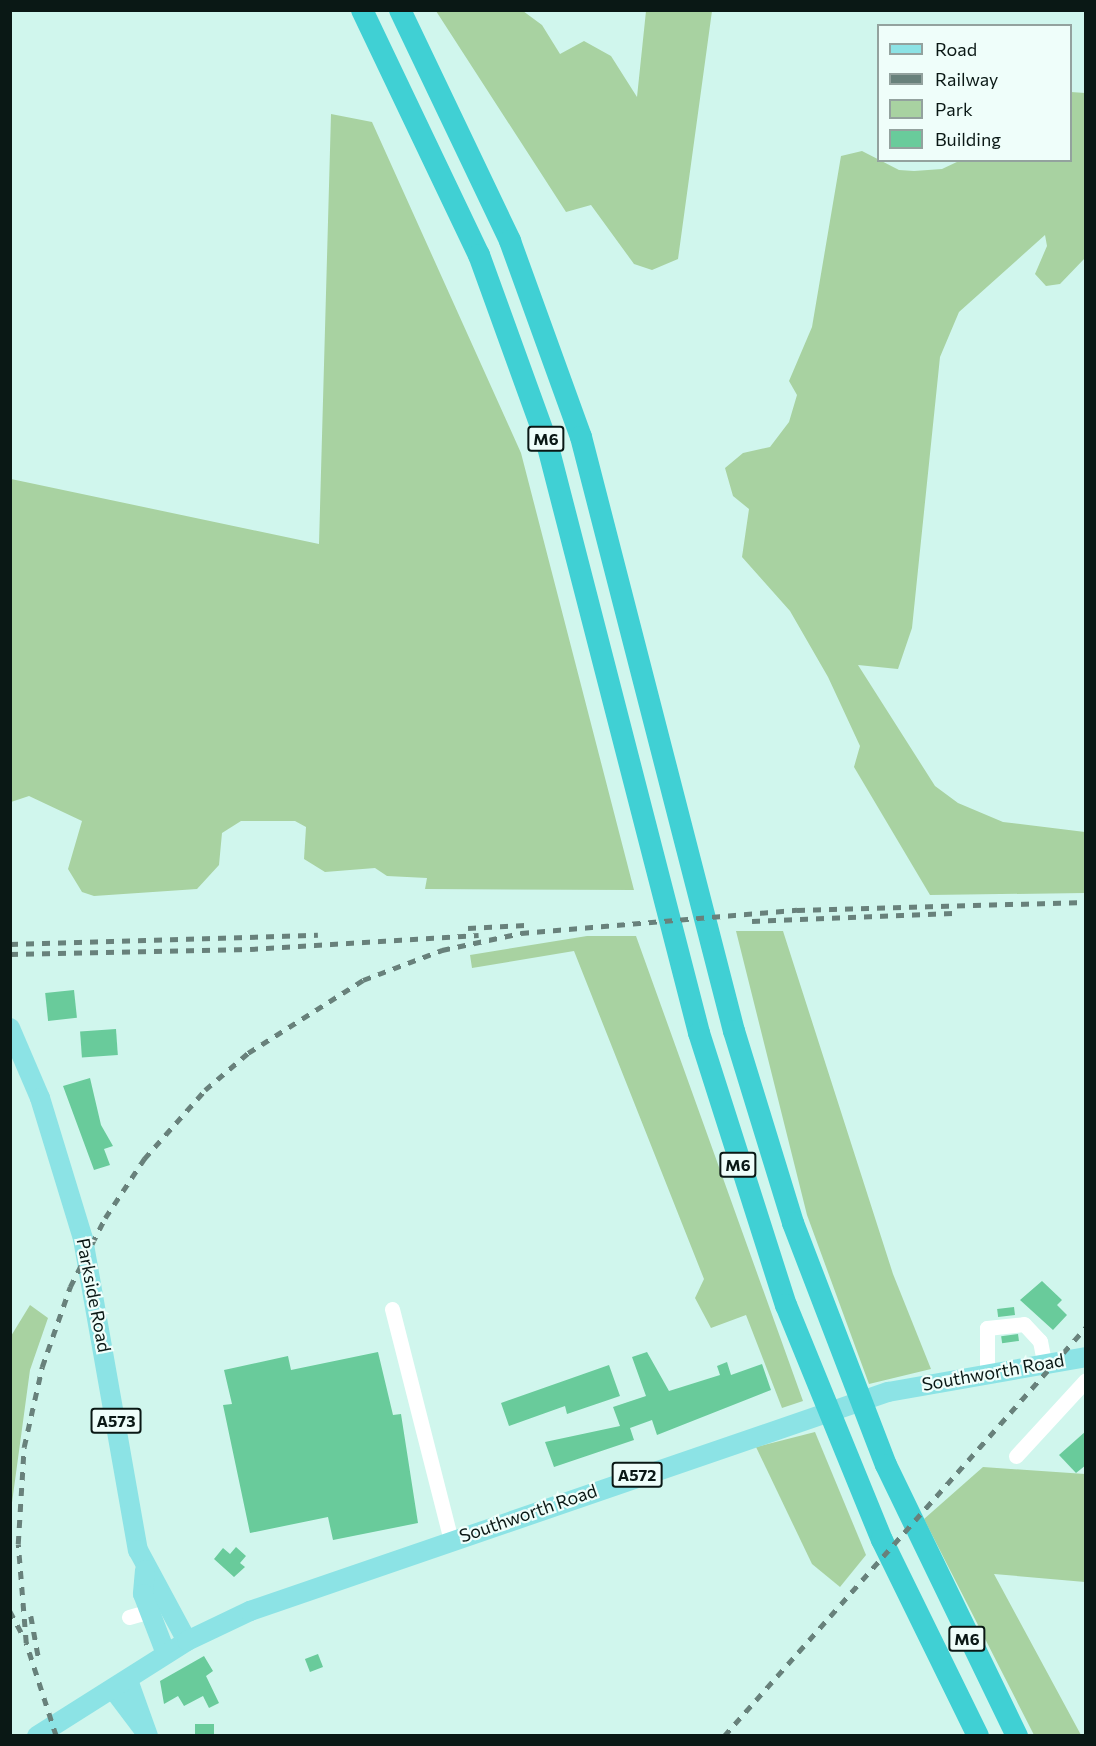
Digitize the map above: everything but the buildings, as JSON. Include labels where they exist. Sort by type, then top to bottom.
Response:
[{"type":"highway","name":"M6","points":[[362,10],[441,169],[515,348],[577,545],[672,932],[736,1158],[834,1428],[895,1570],[978,1736]]},
{"type":"highway","name":"M6","points":[[400,10],[510,241],[577,426],[612,542],[707,930],[769,1152],[866,1418],[920,1542],[1017,1736]]},
{"type":"main road","name":"Parkside Road","points":[[10,1028],[40,1098],[91,1271],[145,1570],[150,1611],[166,1654]]},
{"type":"main road","name":"Southworth Road","points":[[120,1685],[187,1641],[250,1611],[794,1421],[888,1392],[987,1371],[1081,1357]]},
{"type":"main road","name":"Parkside Road","points":[[145,1570],[187,1641]]},
{"type":"main road","name":"A572","points":[[42,1732],[120,1685]]},
{"type":"main road","points":[[120,1685],[148,1735]]},
{"type":"street","points":[[392,1309],[451,1540]]},
{"type":"street","points":[[987,1371],[987,1328],[1024,1324],[1040,1341],[1046,1361]]},
{"type":"street","points":[[1016,1456],[1086,1380]]},
{"type":"street","points":[[129,1617],[150,1611]]},
{"type":"green space","points":[[436,11],[523,11],[542,25],[560,54],[584,41],[611,56],[637,97],[646,11],[712,11],[678,259],[652,270],[634,264],[591,205],[566,212]]},
{"type":"green space","points":[[1072,92],[1085,93],[1085,258],[1060,284],[1046,286],[1035,274],[1047,246],[1045,235],[959,312],[940,357],[912,628],[898,669],[858,665],[935,786],[958,803],[1003,822],[1085,832],[1085,893],[930,895],[854,767],[860,746],[828,677],[790,611],[742,557],[749,509],[733,496],[725,468],[743,453],[770,447],[789,422],[797,395],[789,381],[812,327],[841,156],[862,151],[877,159],[877,162],[883,162],[899,170],[942,169],[957,162],[1072,162]]},
{"type":"green space","points":[[331,114],[372,122],[521,453],[634,890],[425,889],[427,878],[387,876],[375,868],[325,872],[304,859],[306,827],[295,821],[241,821],[222,833],[219,865],[197,889],[94,896],[82,892],[68,869],[82,821],[29,796],[11,802],[11,479],[319,544]]},
{"type":"green space","points":[[736,931],[783,931],[893,1274],[931,1369],[869,1384],[807,1215]]},
{"type":"green space","points":[[587,936],[636,936],[803,1401],[782,1408],[746,1315],[711,1328],[695,1298],[704,1279],[574,951],[472,968],[470,955]]},
{"type":"green space","points":[[30,1305],[48,1318],[30,1370],[11,1510],[11,1336]]},
{"type":"green space","points":[[815,1432],[866,1555],[840,1587],[812,1564],[756,1447]]},
{"type":"green space","points":[[983,1467],[1085,1474],[1085,1582],[994,1574],[1081,1735],[1034,1735],[924,1519]]},
{"type":"railway","points":[[56,1736],[26,1643],[18,1544],[24,1447],[42,1367],[70,1287],[105,1218],[144,1159],[205,1090],[248,1053],[363,980],[442,950],[521,933],[797,910],[1086,902]]},
{"type":"railway","points":[[752,921],[953,913]]},
{"type":"railway","points":[[468,928],[525,925]]},
{"type":"railway","points":[[10,944],[318,935]]},
{"type":"railway","points":[[10,954],[250,949],[479,935]]},
{"type":"railway","points":[[724,1736],[1086,1327]]},
{"type":"railway","points":[[10,1611],[21,1632]]},
{"type":"railway","points":[[31,1616],[39,1660]]}]
